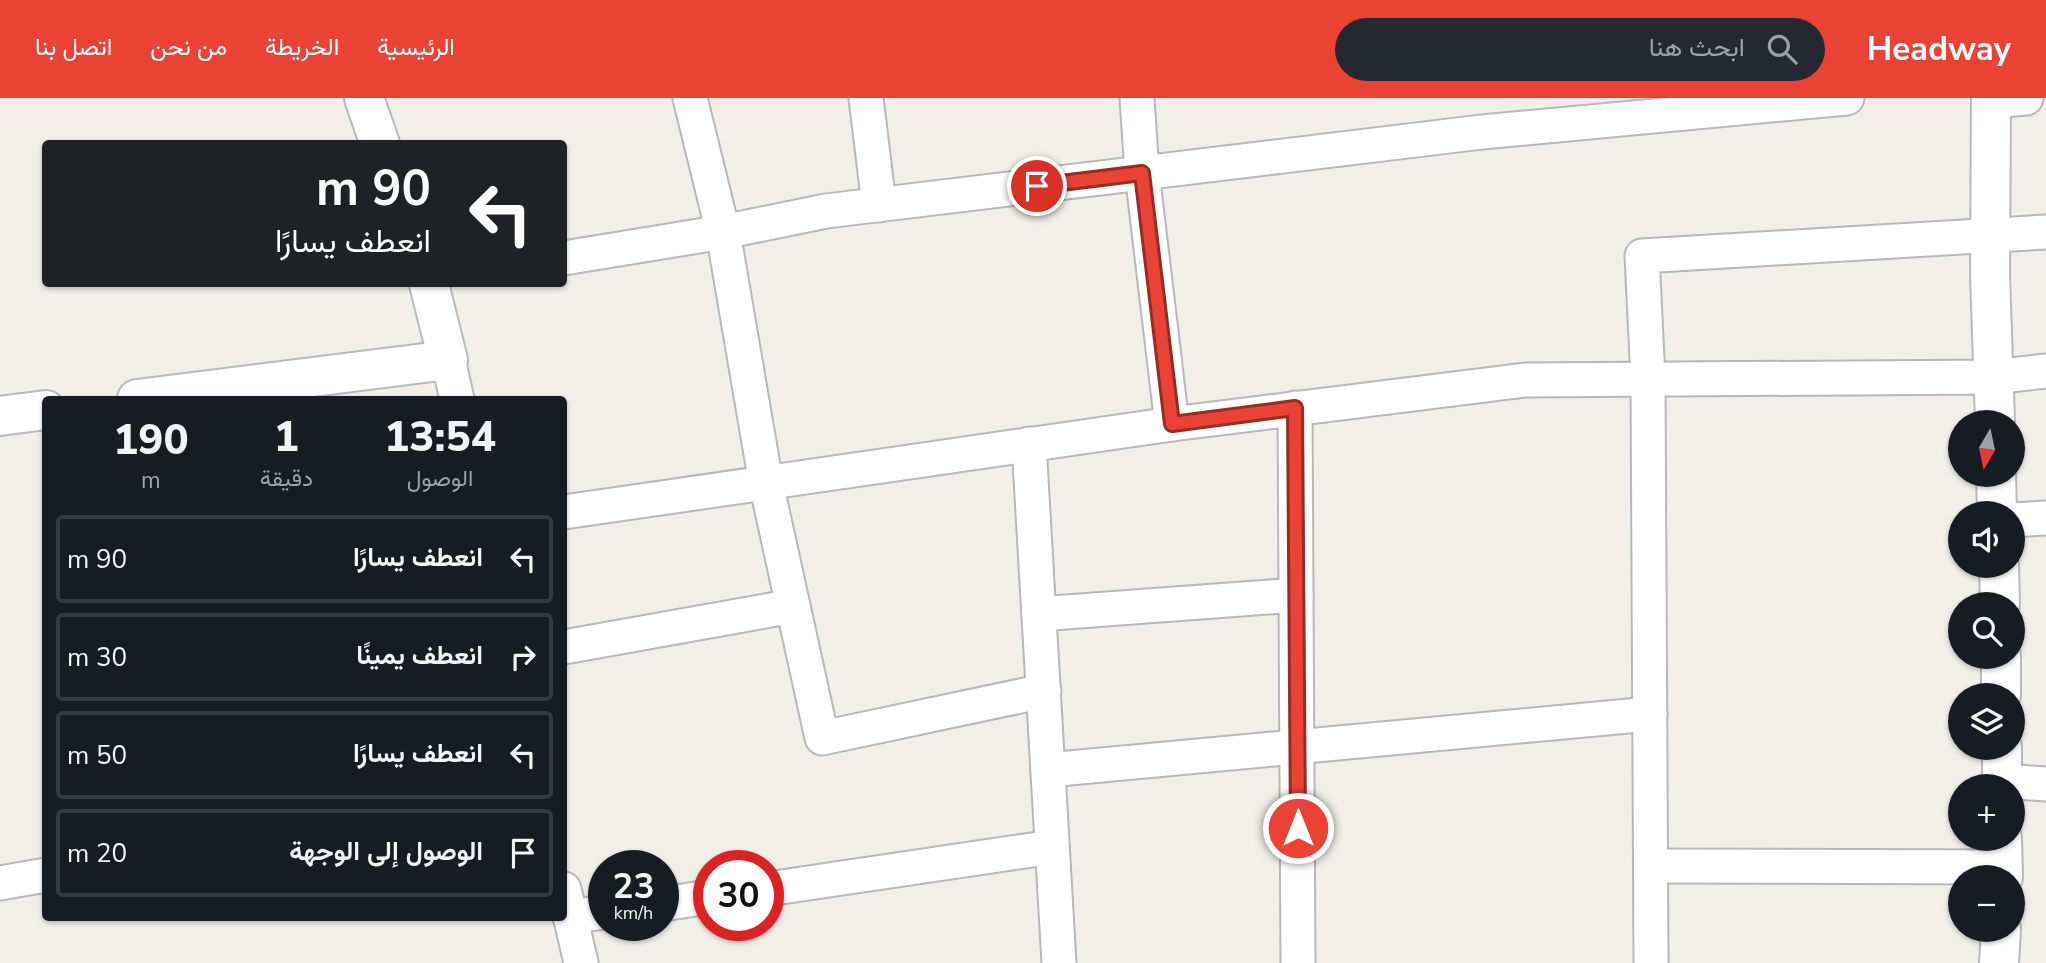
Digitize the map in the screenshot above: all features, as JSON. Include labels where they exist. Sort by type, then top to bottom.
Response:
[{"type":"street","points":[[364,98],[379,140]]},
{"type":"street","points":[[690,98],[723,232],[766,482],[822,738],[1044,691]]},
{"type":"street","points":[[866,98],[879,205]]},
{"type":"street","points":[[1137,98],[1142,173],[1172,424]]},
{"type":"street","points":[[567,258],[723,232],[826,211],[1482,132],[1847,98]]},
{"type":"street","points":[[1994,410],[1990,236],[2003,99]]},
{"type":"street","points":[[1651,963],[1648,379],[1642,256],[2046,232]]},
{"type":"street","points":[[430,287],[456,396]]},
{"type":"street","points":[[161,396],[448,360]]},
{"type":"street","points":[[567,512],[1172,424],[1525,380],[1993,377],[2046,371]]},
{"type":"street","points":[[1295,408],[1298,963]]},
{"type":"street","points":[[0,416],[42,411]]},
{"type":"street","points":[[1029,444],[1059,963]]},
{"type":"street","points":[[2025,519],[2046,518]]},
{"type":"street","points":[[1039,614],[1297,595]]},
{"type":"street","points":[[567,646],[793,606]]},
{"type":"street","points":[[1048,769],[1650,714]]},
{"type":"street","points":[[2002,772],[2046,784]]},
{"type":"street","points":[[784,887],[1052,847]]},
{"type":"street","points":[[1651,866],[2003,861]]},
{"type":"street","points":[[0,883],[42,876]]},
{"type":"street","points":[[581,963],[567,903],[588,908]]},
{"type":"street","points":[[1999,963],[2000,942]]},
{"type":"route","points":[[1037,186],[1142,173],[1172,424],[1295,408],[1298,828]]}]
